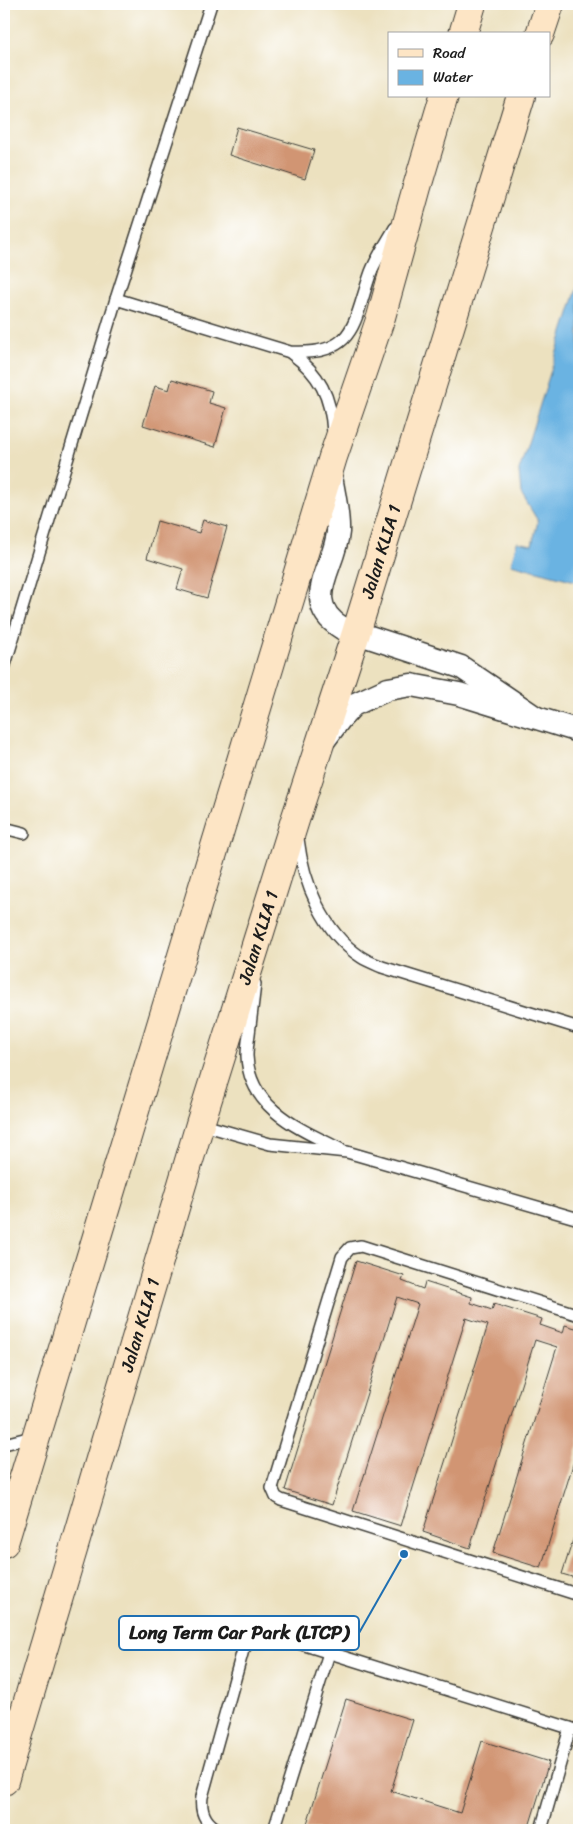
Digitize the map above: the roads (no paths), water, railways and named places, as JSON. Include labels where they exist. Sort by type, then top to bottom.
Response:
[{"type":"main road","points":[[464,32],[472,4]]},
{"type":"main road","points":[[541,32],[550,4]]},
{"type":"main road","points":[[4,1543],[332,464],[381,317],[443,98]]},
{"type":"main road","name":"Jalan KLIA 1","points":[[4,1781],[200,1124],[317,750],[356,633],[520,98]]},
{"type":"street","points":[[332,464],[338,531],[320,592],[321,604],[333,623],[356,633],[461,667],[535,717]]},
{"type":"street","points":[[317,750],[353,705],[388,689],[411,685],[459,694],[579,731]]},
{"type":"lane","points":[[4,668],[116,299],[211,4]]},
{"type":"lane","points":[[116,299],[290,352],[307,353],[322,350],[339,343],[349,334],[357,319],[372,270],[417,187]]},
{"type":"lane","points":[[290,352],[305,363],[319,381],[327,396],[332,413],[332,464]]},
{"type":"lane","points":[[295,820],[299,852],[320,911],[333,929],[360,957],[382,967],[579,1028]]},
{"type":"lane","points":[[4,828],[24,833]]},
{"type":"lane","points":[[262,925],[247,1056],[249,1072],[266,1102],[277,1114],[289,1123],[347,1152]]},
{"type":"lane","points":[[200,1124],[270,1144],[347,1152],[579,1219]]},
{"type":"lane","points":[[579,1315],[361,1246],[350,1248],[342,1257],[272,1488],[276,1497],[281,1500],[579,1594]]},
{"type":"lane","points":[[4,1444],[36,1436]]},
{"type":"lane","points":[[4,1732],[49,1633]]},
{"type":"lane","points":[[218,1830],[212,1827],[205,1818],[201,1807],[243,1650],[255,1638],[264,1634],[273,1635],[575,1729],[540,1830]]},
{"type":"lane","points":[[274,1830],[329,1653]]},
{"type":"water","points":[[579,282],[579,582],[511,564],[517,542],[532,545],[538,521],[521,493],[519,471]]},
{"type":"place","name":"Long Term Car Park (LTCP)","points":[[404,1554]]}]
